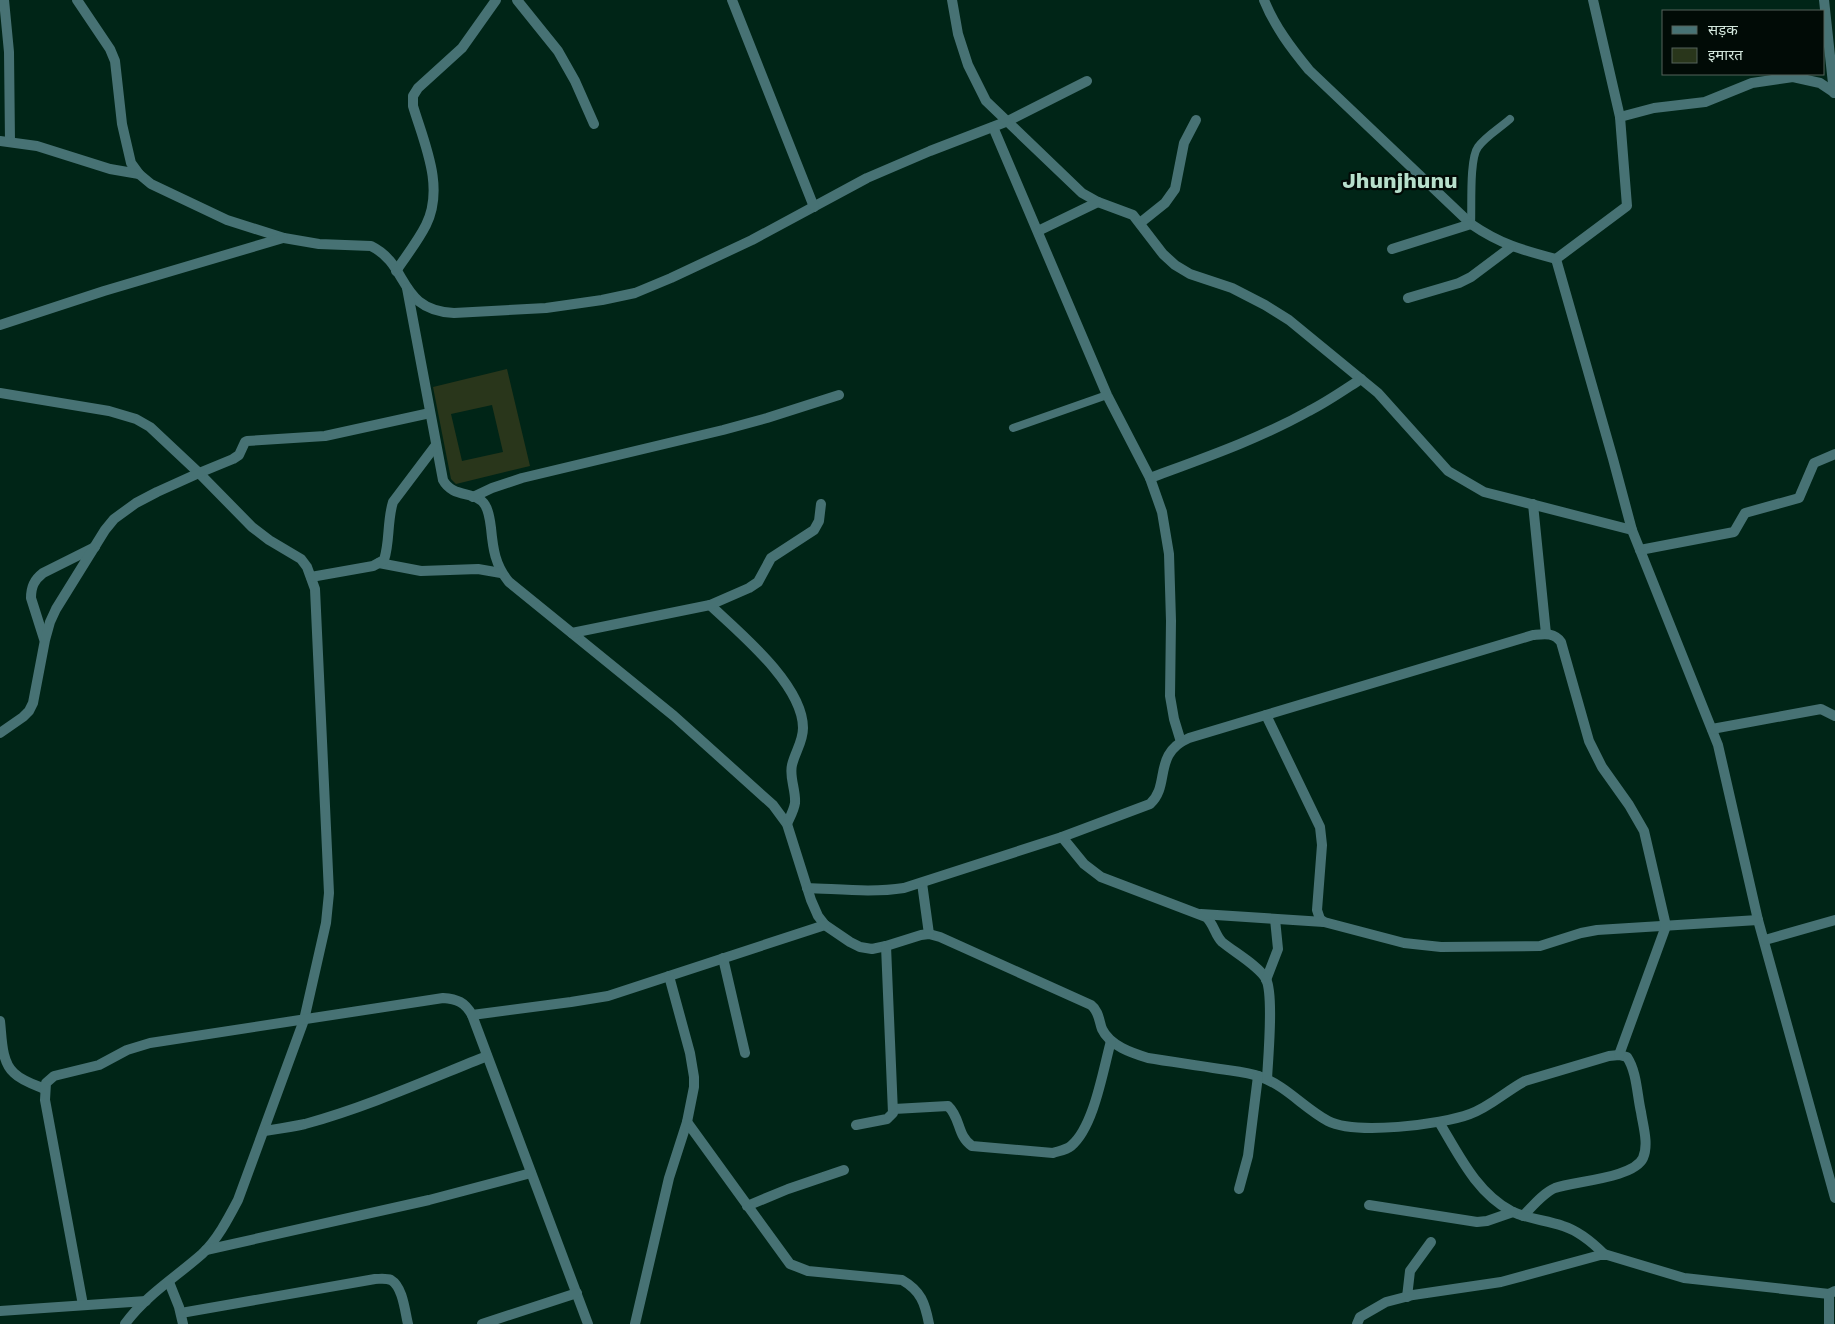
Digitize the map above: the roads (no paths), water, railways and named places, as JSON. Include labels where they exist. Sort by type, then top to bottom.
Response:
[{"type":"street","points":[[4,0],[9,52],[5,141],[38,146],[110,169],[139,174]]},
{"type":"street","points":[[77,0],[110,49],[115,61],[125,140],[131,162],[139,174],[151,184],[227,220],[284,238],[319,244],[371,246],[380,251],[390,261],[407,288],[418,301],[429,309],[440,312],[454,313],[546,308],[635,293],[752,240],[867,178],[930,150],[1008,122],[1087,81]]},
{"type":"street","points":[[396,271],[426,225],[434,199],[431,168],[413,106],[413,96],[418,88],[462,48],[496,0]]},
{"type":"street","points":[[517,0],[558,51],[575,80],[594,124]]},
{"type":"street","points":[[732,0],[814,206]]},
{"type":"street","points":[[952,0],[958,34],[968,65],[986,102],[1082,193],[1098,202],[1133,215],[1163,254],[1175,265],[1190,274],[1232,288],[1265,304],[1289,320],[1378,393],[1448,471],[1484,492],[1632,530]]},
{"type":"street","points":[[1264,0],[1276,27],[1286,43],[1309,70],[1471,224],[1490,237],[1511,247],[1556,259]]},
{"type":"street","points":[[1556,259],[1627,206],[1620,117],[1593,0]]},
{"type":"street","points":[[1824,0],[1835,93]]},
{"type":"street","points":[[1620,117],[1654,108],[1705,102],[1752,83],[1793,77],[1820,83],[1835,93]]},
{"type":"street","points":[[1140,223],[1165,203],[1176,189],[1184,143],[1196,120]]},
{"type":"street","points":[[993,127],[1108,395],[1150,478],[1162,512],[1169,554],[1171,621],[1170,696],[1181,742]]},
{"type":"street","points":[[1038,231],[1098,202]]},
{"type":"street","points":[[1392,249],[1471,224]]},
{"type":"street","points":[[0,325],[104,291],[284,238]]},
{"type":"street","points":[[1408,298],[1459,283],[1471,277],[1511,247]]},
{"type":"street","points":[[1556,259],[1632,530],[1718,745],[1758,920],[1835,1194]]},
{"type":"street","points":[[407,288],[442,474],[450,490],[480,499],[488,511],[493,551],[496,563],[502,573],[509,582],[681,723],[782,815],[787,824],[814,910],[825,925],[860,947],[872,949],[929,934],[954,942],[1091,1005],[1096,1011],[1106,1036],[1132,1052],[1148,1058],[1263,1077],[1327,1120],[1340,1126],[1351,1128],[1439,1122],[1457,1118],[1482,1109],[1525,1081],[1609,1056],[1619,1055],[1627,1057],[1632,1068],[1645,1140],[1642,1159],[1637,1166],[1619,1173],[1552,1189],[1518,1214],[1487,1221],[1477,1222],[1369,1205]]},
{"type":"street","points":[[1150,478],[1238,445],[1282,425],[1309,412],[1361,379]]},
{"type":"street","points":[[0,393],[109,411],[150,427],[252,527],[269,540],[301,559],[311,577],[317,606],[329,893],[326,923],[304,1020],[238,1200],[217,1236],[206,1250],[146,1301],[125,1324]]},
{"type":"street","points":[[473,497],[492,488],[522,478],[723,430],[839,395]]},
{"type":"street","points":[[0,733],[29,711],[36,688],[45,640],[56,609],[105,530],[123,512],[157,492],[198,472],[237,457],[244,442],[247,441],[325,436],[430,413]]},
{"type":"street","points":[[311,577],[379,563],[384,560],[387,550],[389,512],[392,502],[436,445]]},
{"type":"street","points":[[1640,550],[1734,532],[1745,513],[1799,498],[1814,463],[1835,454]]},
{"type":"street","points":[[572,633],[710,605],[749,588],[758,582],[771,558],[814,530],[819,521],[821,504]]},
{"type":"street","points":[[1533,504],[1546,634]]},
{"type":"street","points":[[45,640],[31,598],[31,591],[36,579],[43,573],[96,546]]},
{"type":"street","points":[[379,563],[421,571],[478,569],[502,573]]},
{"type":"street","points":[[710,605],[761,653],[789,688],[799,708],[803,734],[792,764],[795,802],[787,824]]},
{"type":"street","points":[[807,888],[888,890],[922,883],[1062,837],[1150,804],[1157,793],[1166,759],[1170,752],[1181,742],[1533,635],[1546,634],[1558,637],[1561,642],[1589,741],[1602,767],[1629,805],[1644,831],[1666,926],[1619,1055]]},
{"type":"street","points":[[1712,729],[1821,710],[1835,716]]},
{"type":"street","points":[[1266,715],[1320,827],[1322,845],[1317,910],[1320,919],[1324,922]]},
{"type":"street","points":[[1062,837],[1084,864],[1096,874],[1208,919],[1222,942],[1260,971],[1266,980],[1270,1000],[1263,1077],[1248,1156],[1239,1190]]},
{"type":"street","points":[[922,883],[929,934]]},
{"type":"street","points":[[1195,913],[1324,922],[1404,943],[1451,947],[1535,947],[1597,930],[1758,920]]},
{"type":"street","points":[[1266,980],[1278,949],[1275,920]]},
{"type":"street","points":[[1765,940],[1835,920]]},
{"type":"street","points":[[472,1015],[608,996],[825,925]]},
{"type":"street","points":[[856,1125],[887,1119],[892,1116],[894,1109],[886,946]]},
{"type":"street","points":[[724,958],[744,1053]]},
{"type":"street","points":[[635,1324],[669,1178],[687,1122],[692,1099],[694,1077],[690,1053],[669,976]]},
{"type":"street","points":[[83,1305],[45,1100],[46,1084],[54,1076],[99,1065],[127,1050],[150,1042],[443,998],[461,1002],[468,1007],[472,1015],[588,1324]]},
{"type":"street","points":[[0,1021],[4,1054],[10,1069],[20,1078],[45,1089]]},
{"type":"street","points":[[894,1109],[948,1106],[954,1114],[961,1136],[972,1146],[1053,1153],[1063,1151],[1072,1146],[1088,1124],[1112,1041]]},
{"type":"street","points":[[264,1131],[303,1124],[334,1115],[487,1056]]},
{"type":"street","points":[[687,1122],[790,1264],[808,1271],[902,1280],[913,1287],[921,1297],[930,1324]]},
{"type":"street","points":[[1439,1122],[1472,1177],[1498,1204],[1518,1214],[1563,1226],[1576,1232],[1588,1239],[1604,1254],[1684,1278],[1832,1292],[1830,1324]]},
{"type":"street","points":[[747,1206],[788,1189],[844,1170]]},
{"type":"street","points":[[206,1250],[429,1200],[531,1173]]},
{"type":"street","points":[[1407,1297],[1410,1271],[1431,1242]]},
{"type":"street","points":[[1357,1324],[1360,1317],[1386,1302],[1501,1282],[1604,1254]]},
{"type":"street","points":[[181,1313],[375,1279],[385,1279],[395,1284],[400,1292],[408,1324]]},
{"type":"street","points":[[169,1282],[181,1313],[183,1324]]},
{"type":"street","points":[[482,1324],[577,1294]]},
{"type":"street","points":[[0,1311],[146,1301]]},
{"type":"lane","points":[[1471,224],[1474,152],[1480,144],[1510,119]]},
{"type":"lane","points":[[1013,428],[1108,395]]},
{"type":"district","name":"Jhunjhunu","points":[[1400,180]]}]
